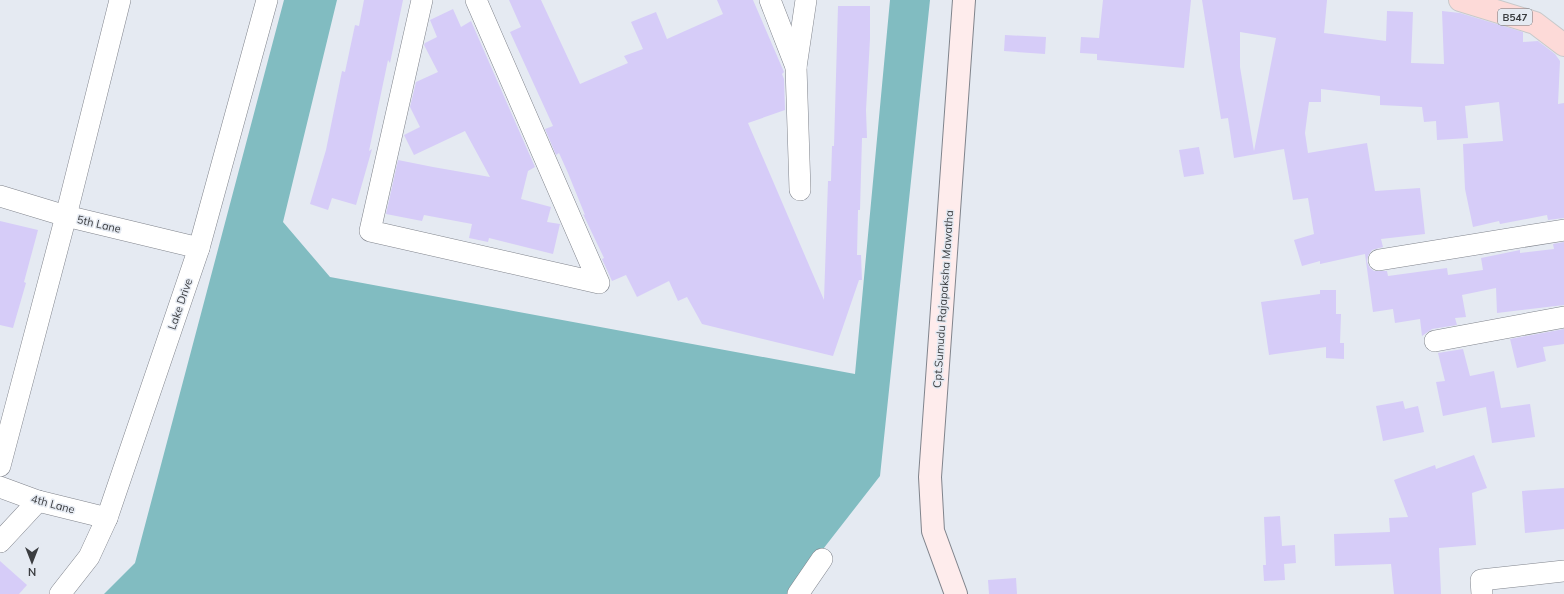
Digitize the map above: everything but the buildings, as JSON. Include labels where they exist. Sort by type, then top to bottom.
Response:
[{"type":"main road","name":"Cpt.Sumudu Rajapaksha Mawatha","points":[[956,594],[933,531],[930,477],[964,0]]},
{"type":"main road","name":"B547","points":[[1467,1],[1535,23],[1564,45]]},
{"type":"street","points":[[0,466],[66,216],[120,0]]},
{"type":"street","name":"Lake Drive","points":[[60,594],[89,557],[107,518],[199,248],[267,0]]},
{"type":"street","points":[[422,0],[370,231],[599,283],[476,0]]},
{"type":"street","points":[[770,0],[796,67]]},
{"type":"street","points":[[800,190],[796,67],[806,0]]},
{"type":"street","name":"5th Lane","points":[[0,196],[66,216],[199,248]]},
{"type":"street","points":[[1379,260],[1564,230]]},
{"type":"street","points":[[1435,341],[1564,317]]},
{"type":"street","name":"4th Lane","points":[[0,487],[38,501],[107,518]]},
{"type":"street","points":[[0,542],[38,501]]},
{"type":"street","points":[[798,594],[822,559]]},
{"type":"street","points":[[1482,594],[1481,580],[1564,571]]},
{"type":"water","points":[[284,0],[337,0],[283,222],[330,277],[855,374],[890,0],[930,0],[880,476],[788,594],[104,594],[135,563]]}]
